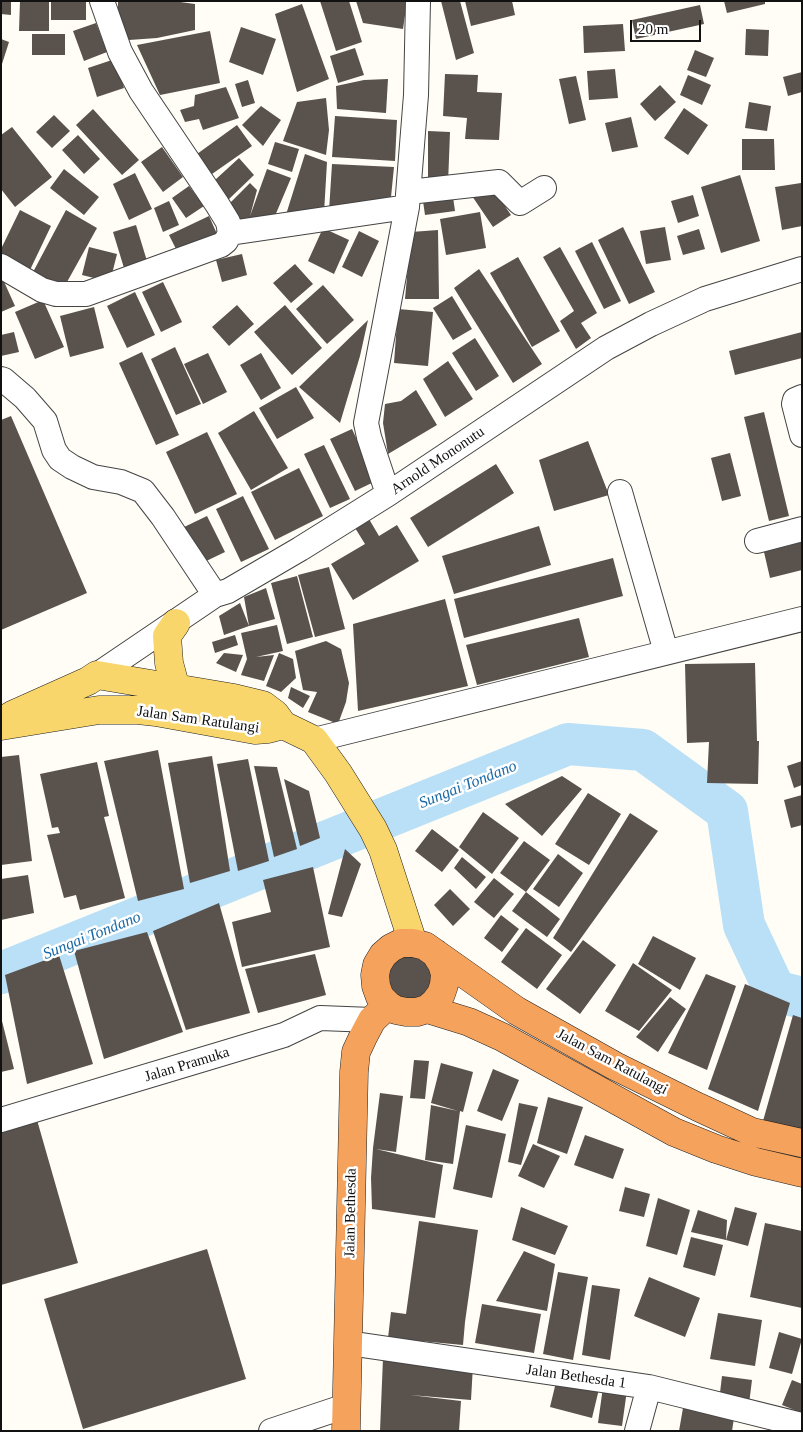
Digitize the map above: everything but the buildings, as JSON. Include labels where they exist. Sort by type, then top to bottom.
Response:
[{"type":"highway","points":[[401,943],[424,948],[442,964],[444,984],[441,994],[426,1009],[417,1012],[396,1010],[380,1012],[380,997],[375,975],[377,964],[383,955],[401,943]]},
{"type":"highway","name":"Jalan Sam Ratulangi","points":[[424,948],[517,1011],[615,1066],[752,1132],[802,1143]]},
{"type":"highway","points":[[426,1009],[469,1022],[502,1037],[674,1132],[716,1149],[756,1162],[802,1173]]},
{"type":"highway","name":"Jalan Bethesda","points":[[346,1418],[354,1072],[356,1052],[363,1036],[380,1012]]},
{"type":"main road","points":[[176,623],[167,636],[169,662],[176,689]]},
{"type":"main road","points":[[93,678],[91,693],[99,710]]},
{"type":"main road","points":[[1,720],[93,678],[234,698],[263,705],[275,714],[283,726],[314,740],[338,773],[384,850],[424,948]]},
{"type":"main road","name":"Jalan Sam Ratulangi","points":[[1,726],[99,710],[124,709],[156,712],[255,730],[283,726]]},
{"type":"street","points":[[1,266],[42,290],[56,294],[86,294],[221,244],[226,241],[230,233],[228,222],[217,204],[141,91],[120,52],[102,1]]},
{"type":"street","points":[[388,494],[366,423],[408,200],[416,95],[418,1]]},
{"type":"street","points":[[230,233],[499,182],[520,204],[544,188]]},
{"type":"street","name":"Arnold Mononutu","points":[[93,678],[215,595],[228,591],[300,549],[388,494],[606,348],[705,298],[802,269]]},
{"type":"street","points":[[1,379],[25,398],[45,421],[54,450],[60,459],[93,477],[121,482],[142,491],[163,517],[215,595]]},
{"type":"street","points":[[802,397],[796,398],[794,404],[802,436]]},
{"type":"street","points":[[620,492],[666,652]]},
{"type":"street","points":[[757,541],[802,530]]},
{"type":"street","points":[[314,740],[802,619]]},
{"type":"street","name":"Jalan Pramuka","points":[[1,1120],[284,1035],[320,1018],[380,1012]]},
{"type":"street","name":"Jalan Bethesda 1","points":[[348,1343],[649,1388],[802,1425]]},
{"type":"street","points":[[637,1431],[649,1388]]},
{"type":"street","points":[[271,1431],[346,1418]]},
{"type":"waterway","name":"Sungai Tondano","points":[[1,973],[568,744],[643,750],[727,811],[744,925],[775,991],[802,998]]}]
